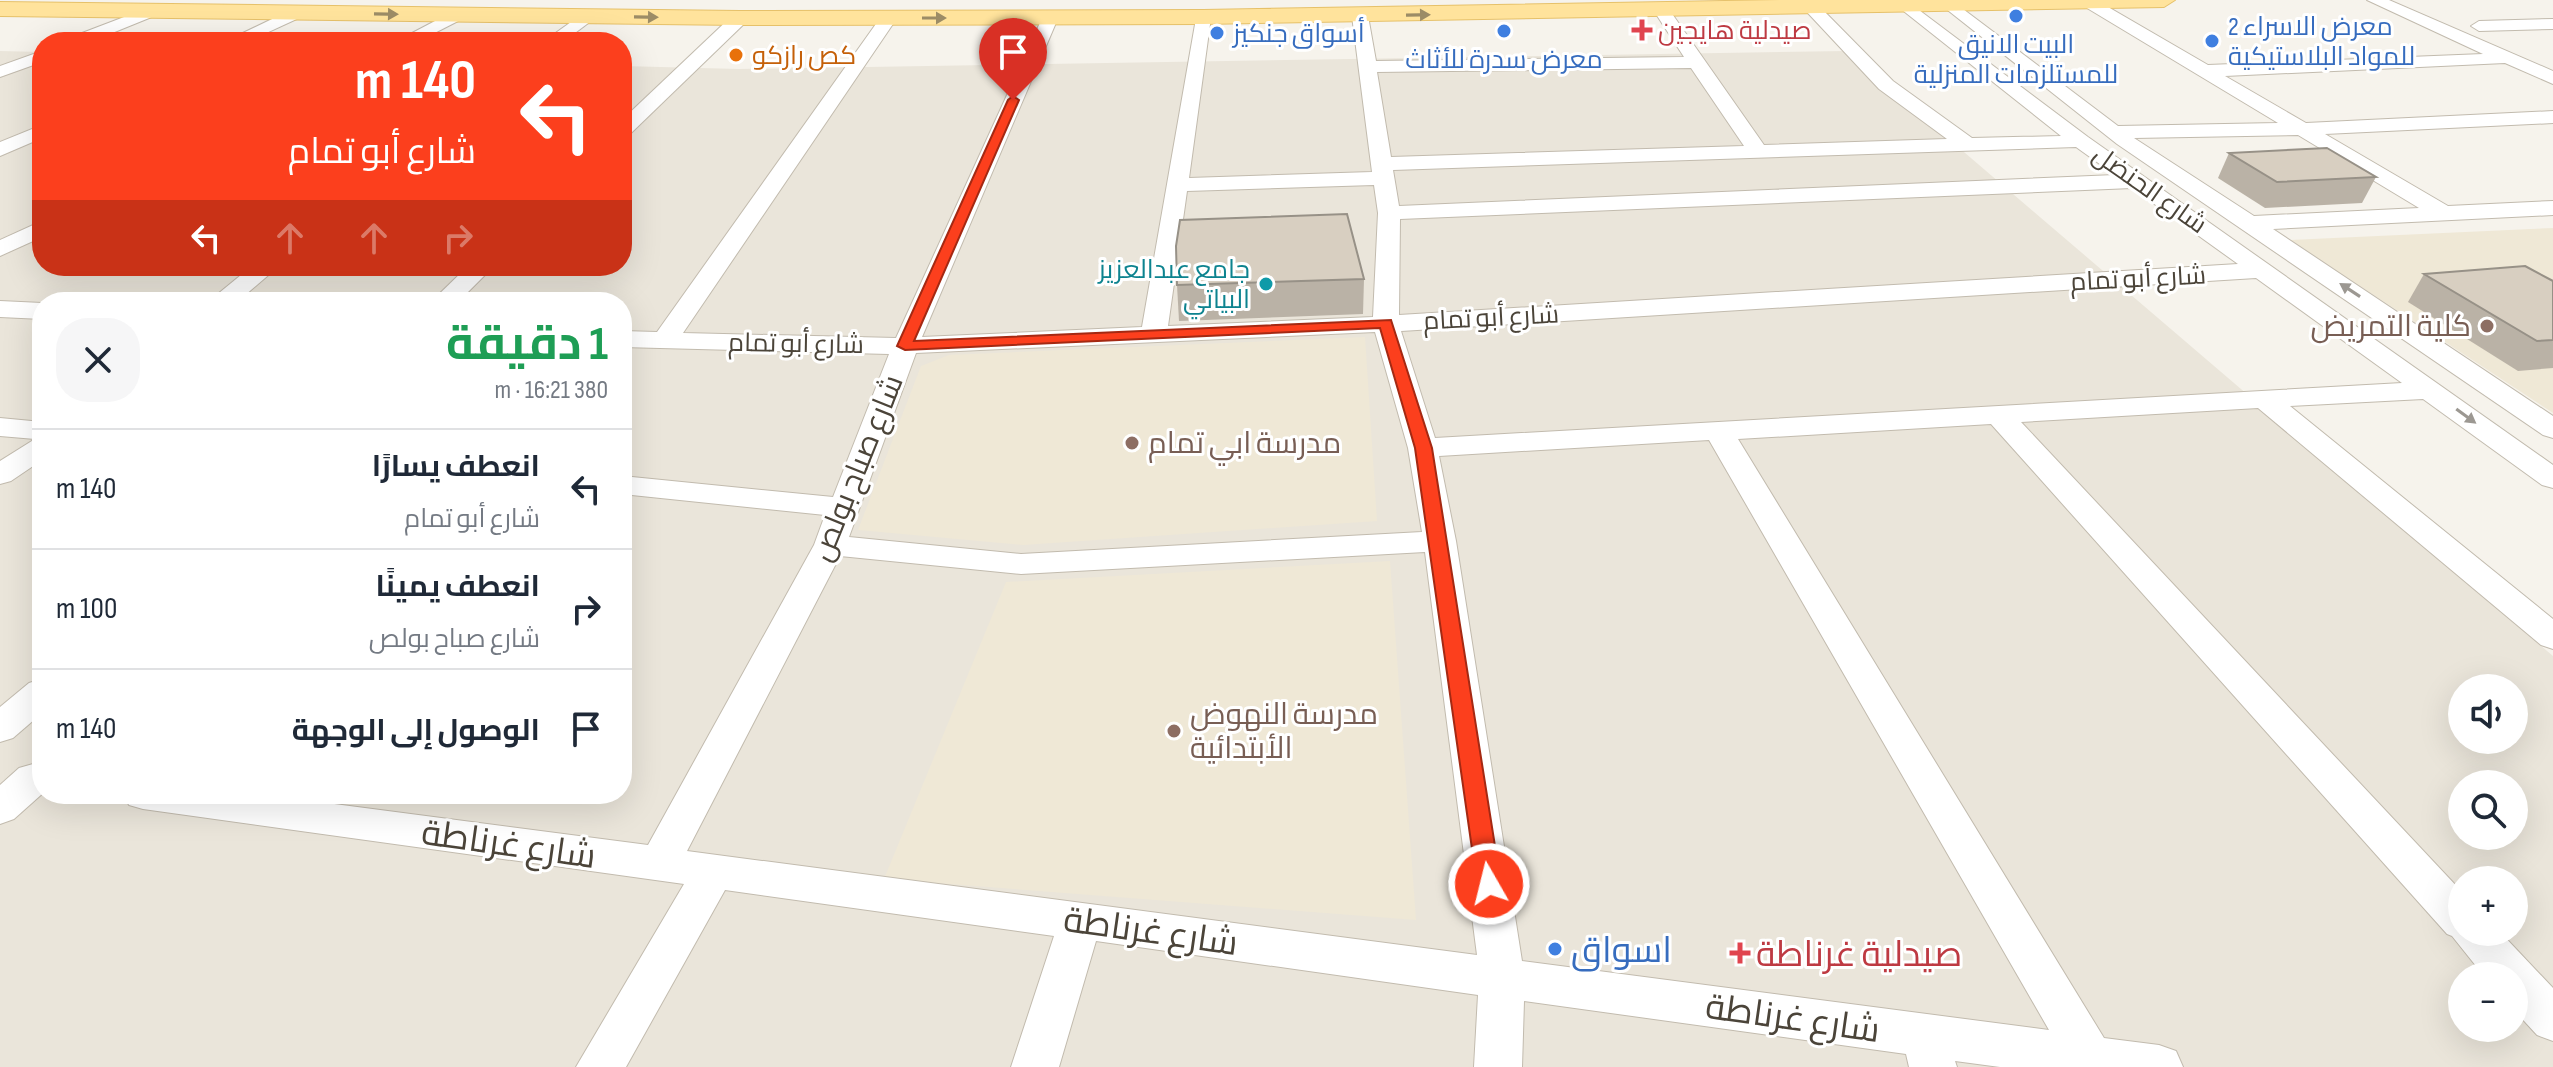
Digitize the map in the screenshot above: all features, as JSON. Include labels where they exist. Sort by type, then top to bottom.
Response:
[{"type":"main road","points":[[805,18],[839,9],[846,0]]},
{"type":"main road","points":[[0,9],[585,17],[1050,18],[1135,9],[1203,17],[1360,16],[2164,0]]},
{"type":"street","points":[[2375,0],[2449,13],[2479,26],[2553,78]]},
{"type":"street","points":[[2088,2],[2445,214]]},
{"type":"street","name":"شارع الحنضل","points":[[1951,5],[2113,132],[2553,429]]},
{"type":"street","name":"شارع الحنضل","points":[[1907,6],[2081,141],[2553,479]]},
{"type":"street","points":[[2413,7],[2512,50]]},
{"type":"street","points":[[1812,8],[1886,85],[1966,144]]},
{"type":"street","points":[[100,32],[153,11]]},
{"type":"street","points":[[1662,11],[1758,152]]},
{"type":"street","points":[[254,32],[295,13]]},
{"type":"street","points":[[423,32],[456,15]]},
{"type":"street","points":[[1360,16],[1389,213],[1386,324],[1423,448],[1440,541],[1502,977],[1498,1067]]},
{"type":"street","points":[[1929,21],[1951,16],[1972,22]]},
{"type":"street","points":[[565,32],[585,17]]},
{"type":"street","points":[[1154,334],[1203,17]]},
{"type":"street","points":[[632,121],[740,18]]},
{"type":"street","points":[[665,340],[889,18]]},
{"type":"street","name":"شارع صباح بولص","points":[[659,864],[830,545],[905,346],[1050,18]]},
{"type":"street","points":[[2479,26],[2553,24]]},
{"type":"street","points":[[2205,71],[2512,50]]},
{"type":"street","points":[[0,72],[32,60]]},
{"type":"street","points":[[1367,67],[1698,62]]},
{"type":"street","points":[[2113,132],[2303,129],[2553,117]]},
{"type":"street","points":[[0,150],[32,136]]},
{"type":"street","points":[[1177,185],[1758,152],[2081,141]]},
{"type":"street","points":[[1389,213],[2138,181]]},
{"type":"street","points":[[2250,223],[2553,208]]},
{"type":"street","points":[[0,249],[32,233]]},
{"type":"street","name":"شارع أبو تمام","points":[[632,339],[905,346],[1386,324],[2263,270]]},
{"type":"street","points":[[234,292],[254,276]]},
{"type":"street","points":[[455,292],[471,276]]},
{"type":"street","points":[[0,309],[32,311]]},
{"type":"street","points":[[2328,316],[2388,315]]},
{"type":"street","points":[[1423,448],[2430,390]]},
{"type":"street","points":[[2265,400],[2553,637]]},
{"type":"street","points":[[1999,415],[2448,906]]},
{"type":"street","points":[[0,427],[32,430]]},
{"type":"street","points":[[1719,432],[2090,1057]]},
{"type":"street","points":[[0,475],[32,453]]},
{"type":"street","points":[[632,486],[845,508]]},
{"type":"street","points":[[830,545],[1021,564],[1440,541]]},
{"type":"street","points":[[0,728],[32,701]]},
{"type":"street","points":[[0,808],[25,778]]},
{"type":"street","name":"شارع غرناطة","points":[[307,804],[714,872],[1502,977],[1929,1051],[2090,1057],[2159,1067]]},
{"type":"street","points":[[600,1067],[714,872]]},
{"type":"street","points":[[1035,1067],[1080,921]]},
{"type":"street","points":[[2485,946],[2499,962]]},
{"type":"street","points":[[2528,993],[2553,1020]]},
{"type":"shaded area","points":[[0,51],[32,52],[32,276],[632,276],[632,66],[739,69],[1846,51],[2553,656],[2553,1067],[0,1067]]},
{"type":"shaded area","name":"كلية التمريض","points":[[2553,228],[2553,413],[2290,240]]},
{"type":"shaded area","name":"مدرسة ابي تمام","points":[[1365,337],[1377,521],[1023,545],[858,530],[921,366],[949,355]]},
{"type":"shaded area","name":"مدرسة النهوض الأبتدائية","points":[[1390,561],[1416,920],[884,879],[1006,582]]},
{"type":"building","points":[[2327,148],[2376,177],[2277,182],[2229,153]]},
{"type":"building","points":[[1347,214],[1364,279],[1177,285],[1176,246],[1180,220]]},
{"type":"building","points":[[2525,266],[2553,281],[2553,340],[2537,341],[2424,274]]},
{"type":"place","name":"البيت الانيق للمستلزمات المنزلية","points":[[2016,16]]},
{"type":"place","name":"صيدلية هايجين","points":[[1642,30]]},
{"type":"place","name":"معرض سدرة للأثاث","points":[[1504,31]]},
{"type":"place","name":"أسواق جنكيز","points":[[1217,33]]},
{"type":"place","name":"معرض الاسراء 2 للمواد البلاستيكية","points":[[2212,41]]},
{"type":"place","name":"كص رازكو","points":[[736,55]]},
{"type":"place","name":"جامع عبدالعزيز البياتي","points":[[1266,284]]},
{"type":"place","name":"كلية التمريض","points":[[2487,326]]},
{"type":"place","name":"مدرسة ابي تمام","points":[[1132,443]]},
{"type":"place","name":"مدرسة النهوض الأبتدائية","points":[[1174,731]]},
{"type":"place","name":"اسواق","points":[[1555,949]]},
{"type":"place","name":"صيدلية غرناطة","points":[[1740,953]]},
{"type":"route","points":[[1013,100],[905,346],[1386,324],[1423,448],[1440,541],[1489,884]]}]
